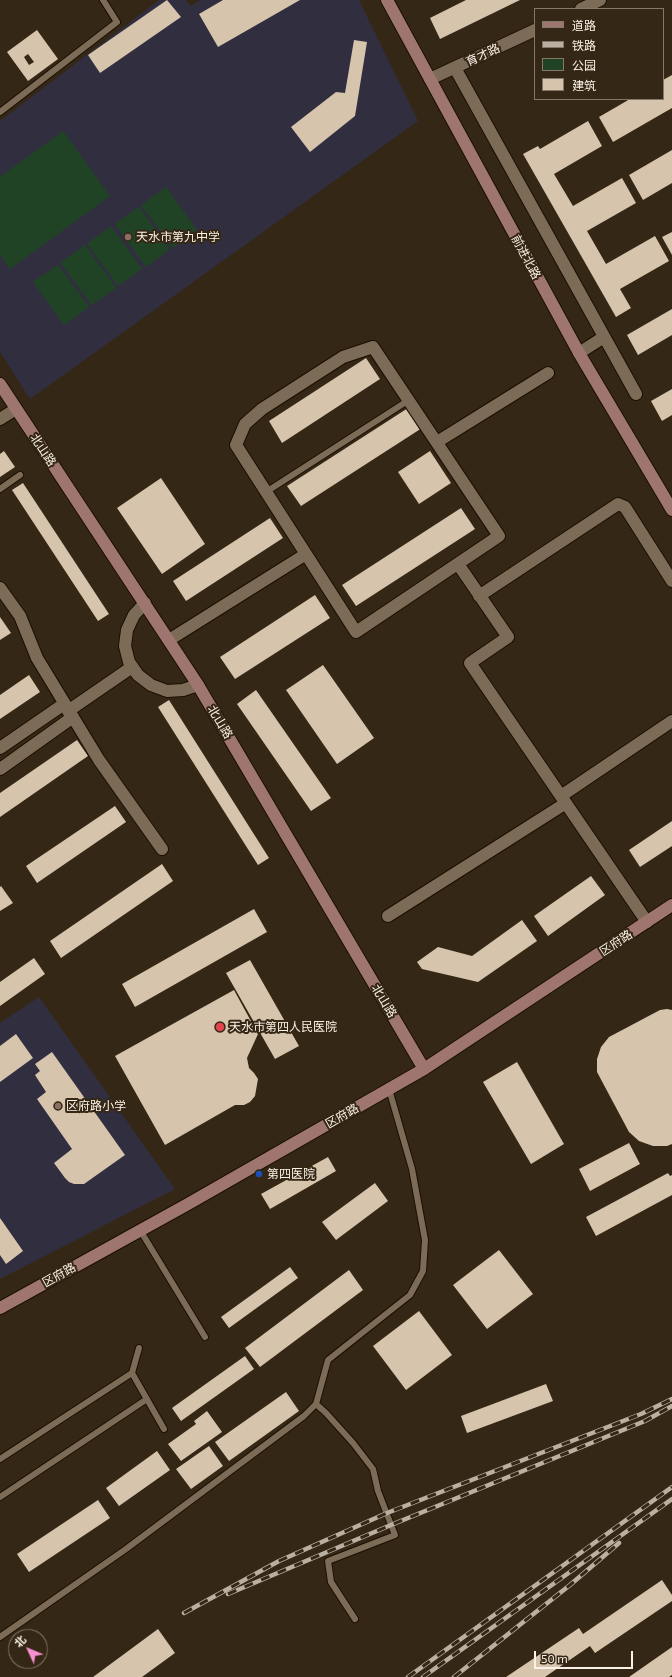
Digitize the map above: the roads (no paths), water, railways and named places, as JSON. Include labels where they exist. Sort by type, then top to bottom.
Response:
[{"type":"main road","name":"前进北路","points":[[387,0],[579,353],[672,510]]},
{"type":"main road","name":"北山路","points":[[0,384],[198,685],[424,1069]]},
{"type":"main road","name":"区府路","points":[[0,1308],[424,1069],[672,905]]},
{"type":"street","points":[[583,8],[600,0]]},
{"type":"street","name":"育才路","points":[[430,79],[534,30]]},
{"type":"street","points":[[455,68],[636,394]]},
{"type":"street","points":[[579,353],[604,337]]},
{"type":"street","points":[[374,347],[409,400],[499,536],[356,632],[236,445],[245,424],[262,409],[343,357],[374,347]]},
{"type":"street","points":[[437,442],[548,373]]},
{"type":"street","points":[[0,419],[16,409]]},
{"type":"street","points":[[479,596],[618,504],[626,507],[672,581]]},
{"type":"street","points":[[169,640],[306,554]]},
{"type":"street","points":[[458,564],[508,637],[470,663],[647,922]]},
{"type":"street","points":[[0,588],[20,616],[37,658],[99,760],[162,849]]},
{"type":"street","points":[[145,603],[134,615],[127,630],[125,646],[129,662],[132,667],[138,675],[151,685],[166,691],[183,690],[198,685]]},
{"type":"street","points":[[0,769],[69,711],[132,667]]},
{"type":"street","points":[[0,748],[69,711]]},
{"type":"street","points":[[388,916],[564,800],[672,721]]},
{"type":"lane","points":[[0,112],[116,22],[103,0]]},
{"type":"lane","points":[[266,492],[409,400]]},
{"type":"lane","points":[[0,489],[20,475]]},
{"type":"lane","points":[[0,1637],[126,1549],[304,1416],[316,1404],[328,1360],[410,1295],[423,1271],[425,1240],[412,1169],[389,1089]]},
{"type":"lane","points":[[140,1230],[205,1337]]},
{"type":"lane","points":[[0,1459],[132,1373],[140,1348]]},
{"type":"lane","points":[[132,1373],[164,1429]]},
{"type":"lane","points":[[0,1497],[147,1399]]},
{"type":"lane","points":[[316,1404],[353,1443],[373,1469],[378,1491],[395,1535],[328,1561],[332,1582],[355,1619]]},
{"type":"railway","points":[[184,1613],[279,1561],[387,1513],[641,1414],[672,1399]]},
{"type":"railway","points":[[228,1594],[391,1525],[645,1421],[672,1406]]},
{"type":"railway","points":[[408,1677],[672,1487]]},
{"type":"railway","points":[[423,1677],[672,1499]]},
{"type":"railway","points":[[454,1677],[570,1585],[619,1543]]},
{"type":"place","name":"天水市第九中学","points":[[128,237]]},
{"type":"place","name":"天水市第四人民医院","points":[[220,1027]]},
{"type":"place","name":"区府路小学","points":[[58,1106]]},
{"type":"place","name":"第四医院","points":[[259,1174]]}]
